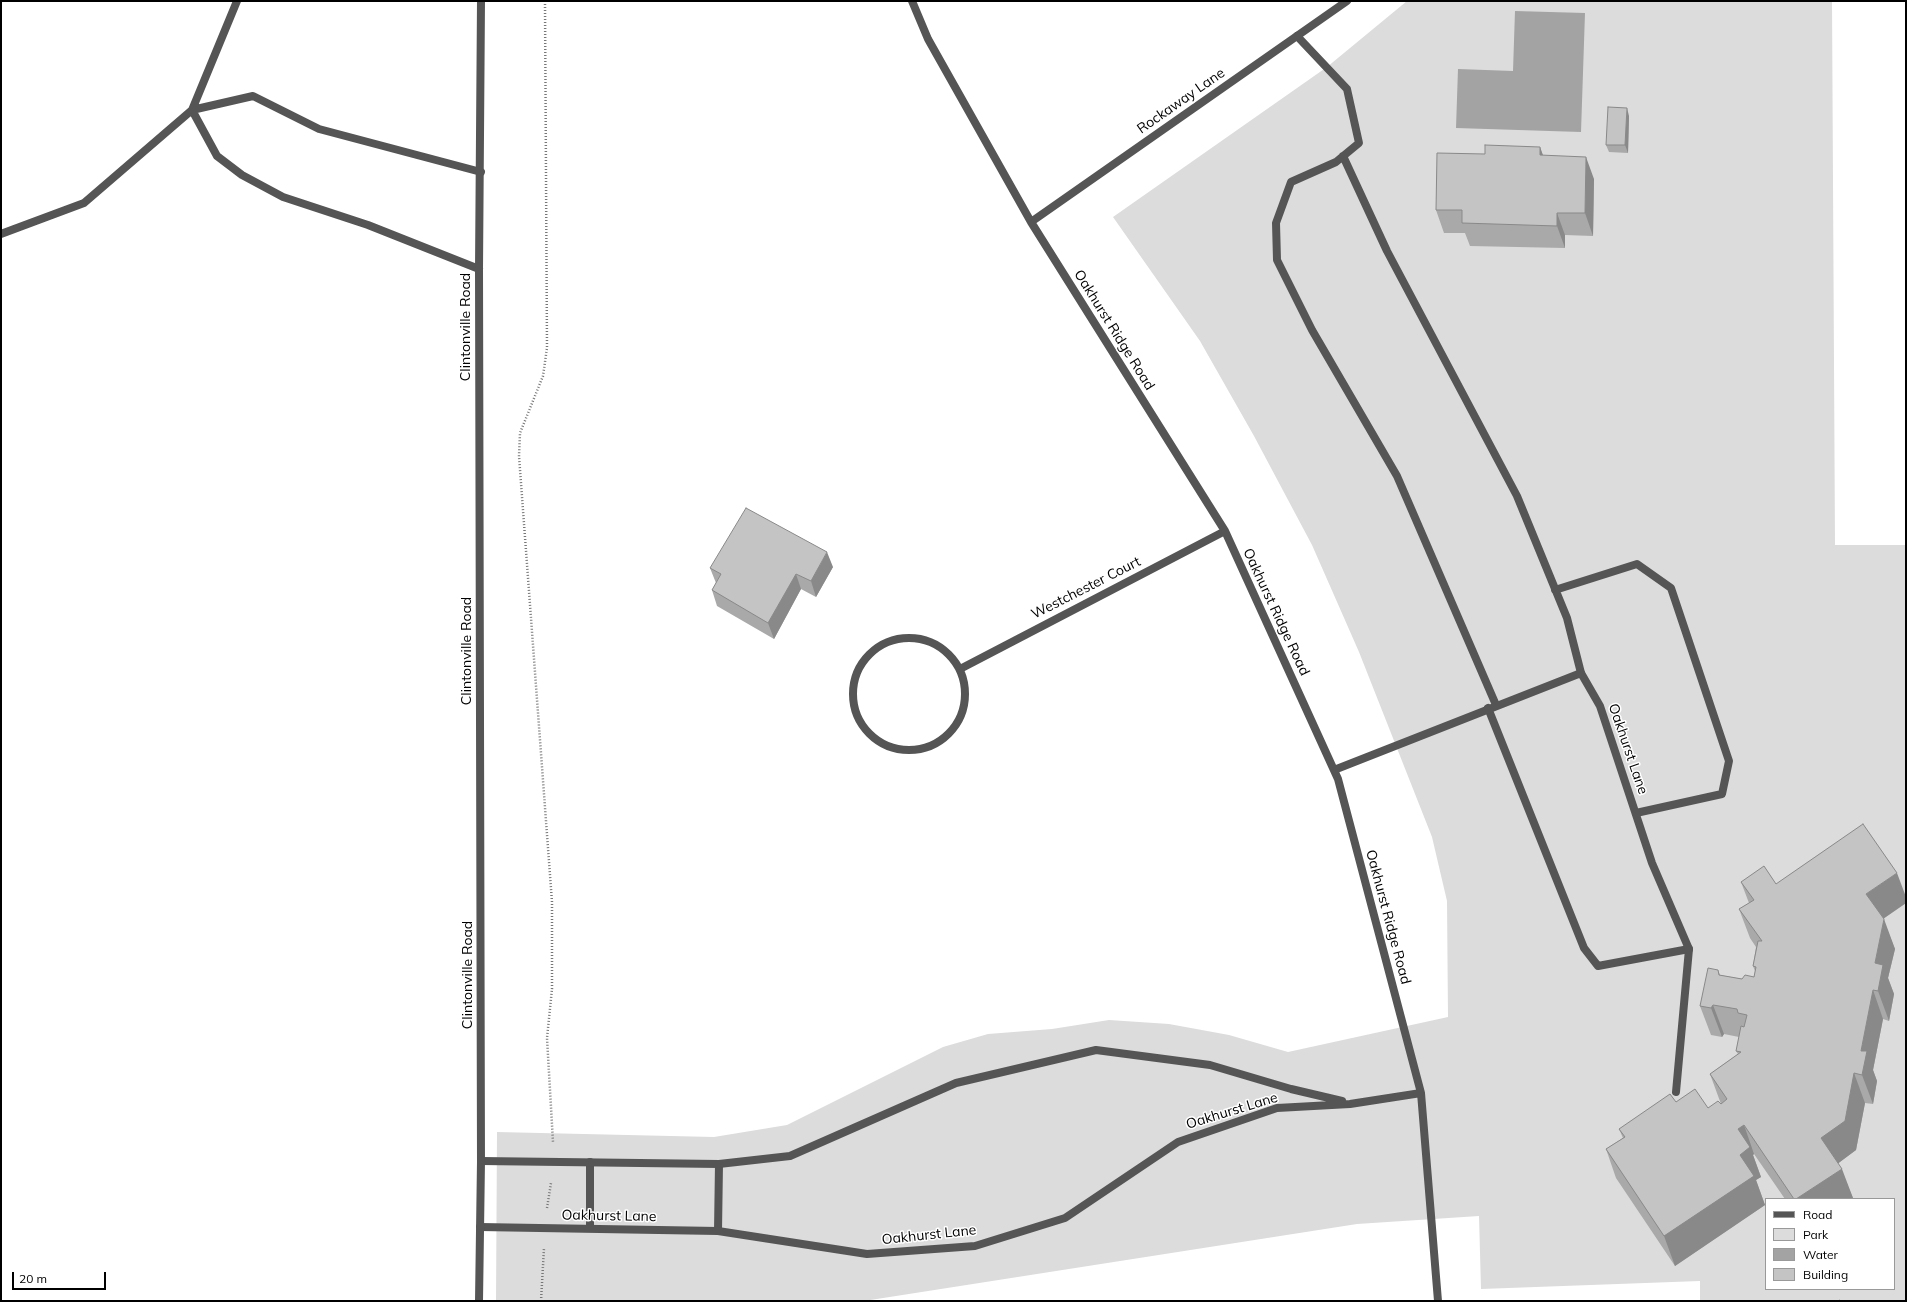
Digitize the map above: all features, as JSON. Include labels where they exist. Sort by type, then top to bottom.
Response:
[{"type":"street","points":[[1,234],[84,203],[192,110],[237,1]]},
{"type":"street","name":"Clintonville Road","points":[[479,1301],[481,1161],[479,269],[481,172],[481,1]]},
{"type":"street","name":"Oakhurst Ridge Road","points":[[912,1],[928,39],[1031,222],[1225,531],[1334,770],[1340,787],[1421,1093],[1438,1301]]},
{"type":"street","name":"Rockaway Lane","points":[[1031,222],[1347,1]]},
{"type":"street","points":[[1297,36],[1347,89],[1359,143],[1336,162],[1291,182],[1276,222],[1277,260],[1312,330],[1397,476],[1492,707],[1584,948],[1598,966],[1689,949]]},
{"type":"street","points":[[192,110],[253,96],[319,129],[481,172]]},
{"type":"street","points":[[192,110],[216,156],[242,175],[283,197],[368,225],[479,269]]},
{"type":"street","name":"Oakhurst Lane","points":[[1344,156],[1387,251],[1517,496],[1567,618],[1581,673],[1600,706],[1652,863],[1689,949],[1676,1092]]},
{"type":"street","name":"Westchester Court","points":[[960,669],[1225,531]]},
{"type":"street","points":[[1555,590],[1637,564],[1671,588],[1729,761],[1722,794],[1636,813]]},
{"type":"street","points":[[898,638],[916,638],[934,643],[949,654],[960,669],[966,686],[965,705],[958,723],[946,737],[930,746],[912,750],[894,748],[876,740],[863,727],[855,710],[853,691],[857,674],[866,657],[880,646],[898,638]]},
{"type":"street","points":[[1334,770],[1581,673]]},
{"type":"street","name":"Oakhurst Lane","points":[[481,1161],[719,1164],[790,1156],[956,1084],[1096,1050],[1210,1065],[1291,1089],[1350,1104]]},
{"type":"street","name":"Oakhurst Lane","points":[[480,1227],[718,1231],[867,1254],[975,1246],[1065,1218],[1178,1142],[1277,1108],[1350,1104],[1421,1093]]},
{"type":"street","points":[[590,1162],[590,1228]]},
{"type":"street","points":[[718,1231],[719,1164]]},
{"type":"path","points":[[541,1301],[545,1228],[554,1162],[547,1038],[552,989],[552,902],[519,456],[520,433],[543,376],[547,348],[546,1]]},
{"type":"green space","points":[[1407,1],[1832,1],[1835,545],[1906,545],[1906,1301],[1700,1301],[1700,1281],[1481,1289],[1479,1216],[1357,1224],[864,1301],[496,1301],[497,1132],[714,1137],[787,1125],[943,1047],[988,1034],[1052,1029],[1109,1020],[1169,1024],[1229,1035],[1288,1052],[1448,1017],[1447,901],[1432,837],[1359,652],[1312,545],[1254,436],[1200,341],[1113,217],[1327,67]]},
{"type":"water","points":[[1515,11],[1585,13],[1581,132],[1456,128],[1458,69],[1513,71]]},
{"type":"building","points":[[1608,107],[1627,108],[1625,145],[1606,145]]},
{"type":"building","points":[[1485,145],[1540,147],[1540,155],[1586,157],[1585,213],[1557,213],[1557,226],[1462,223],[1462,210],[1436,210],[1437,153],[1485,154]]},
{"type":"building","points":[[746,508],[827,552],[811,581],[796,574],[768,623],[712,590],[721,574],[710,568]]},
{"type":"building","points":[[1863,824],[1897,873],[1866,894],[1884,919],[1875,963],[1883,965],[1878,991],[1873,990],[1861,1051],[1867,1051],[1862,1075],[1854,1073],[1845,1121],[1821,1138],[1842,1169],[1798,1198],[1793,1198],[1744,1125],[1738,1129],[1750,1147],[1740,1155],[1754,1176],[1664,1236],[1606,1149],[1625,1137],[1619,1129],[1670,1094],[1676,1102],[1695,1089],[1708,1108],[1718,1101],[1721,1104],[1727,1099],[1710,1074],[1741,1052],[1736,1051],[1741,1026],[1744,1027],[1747,1015],[1738,1013],[1737,1009],[1713,1005],[1711,1008],[1700,1006],[1708,968],[1718,970],[1719,975],[1742,979],[1745,975],[1754,977],[1756,967],[1753,966],[1758,941],[1762,941],[1739,909],[1754,900],[1741,882],[1764,866],[1776,884]]}]
